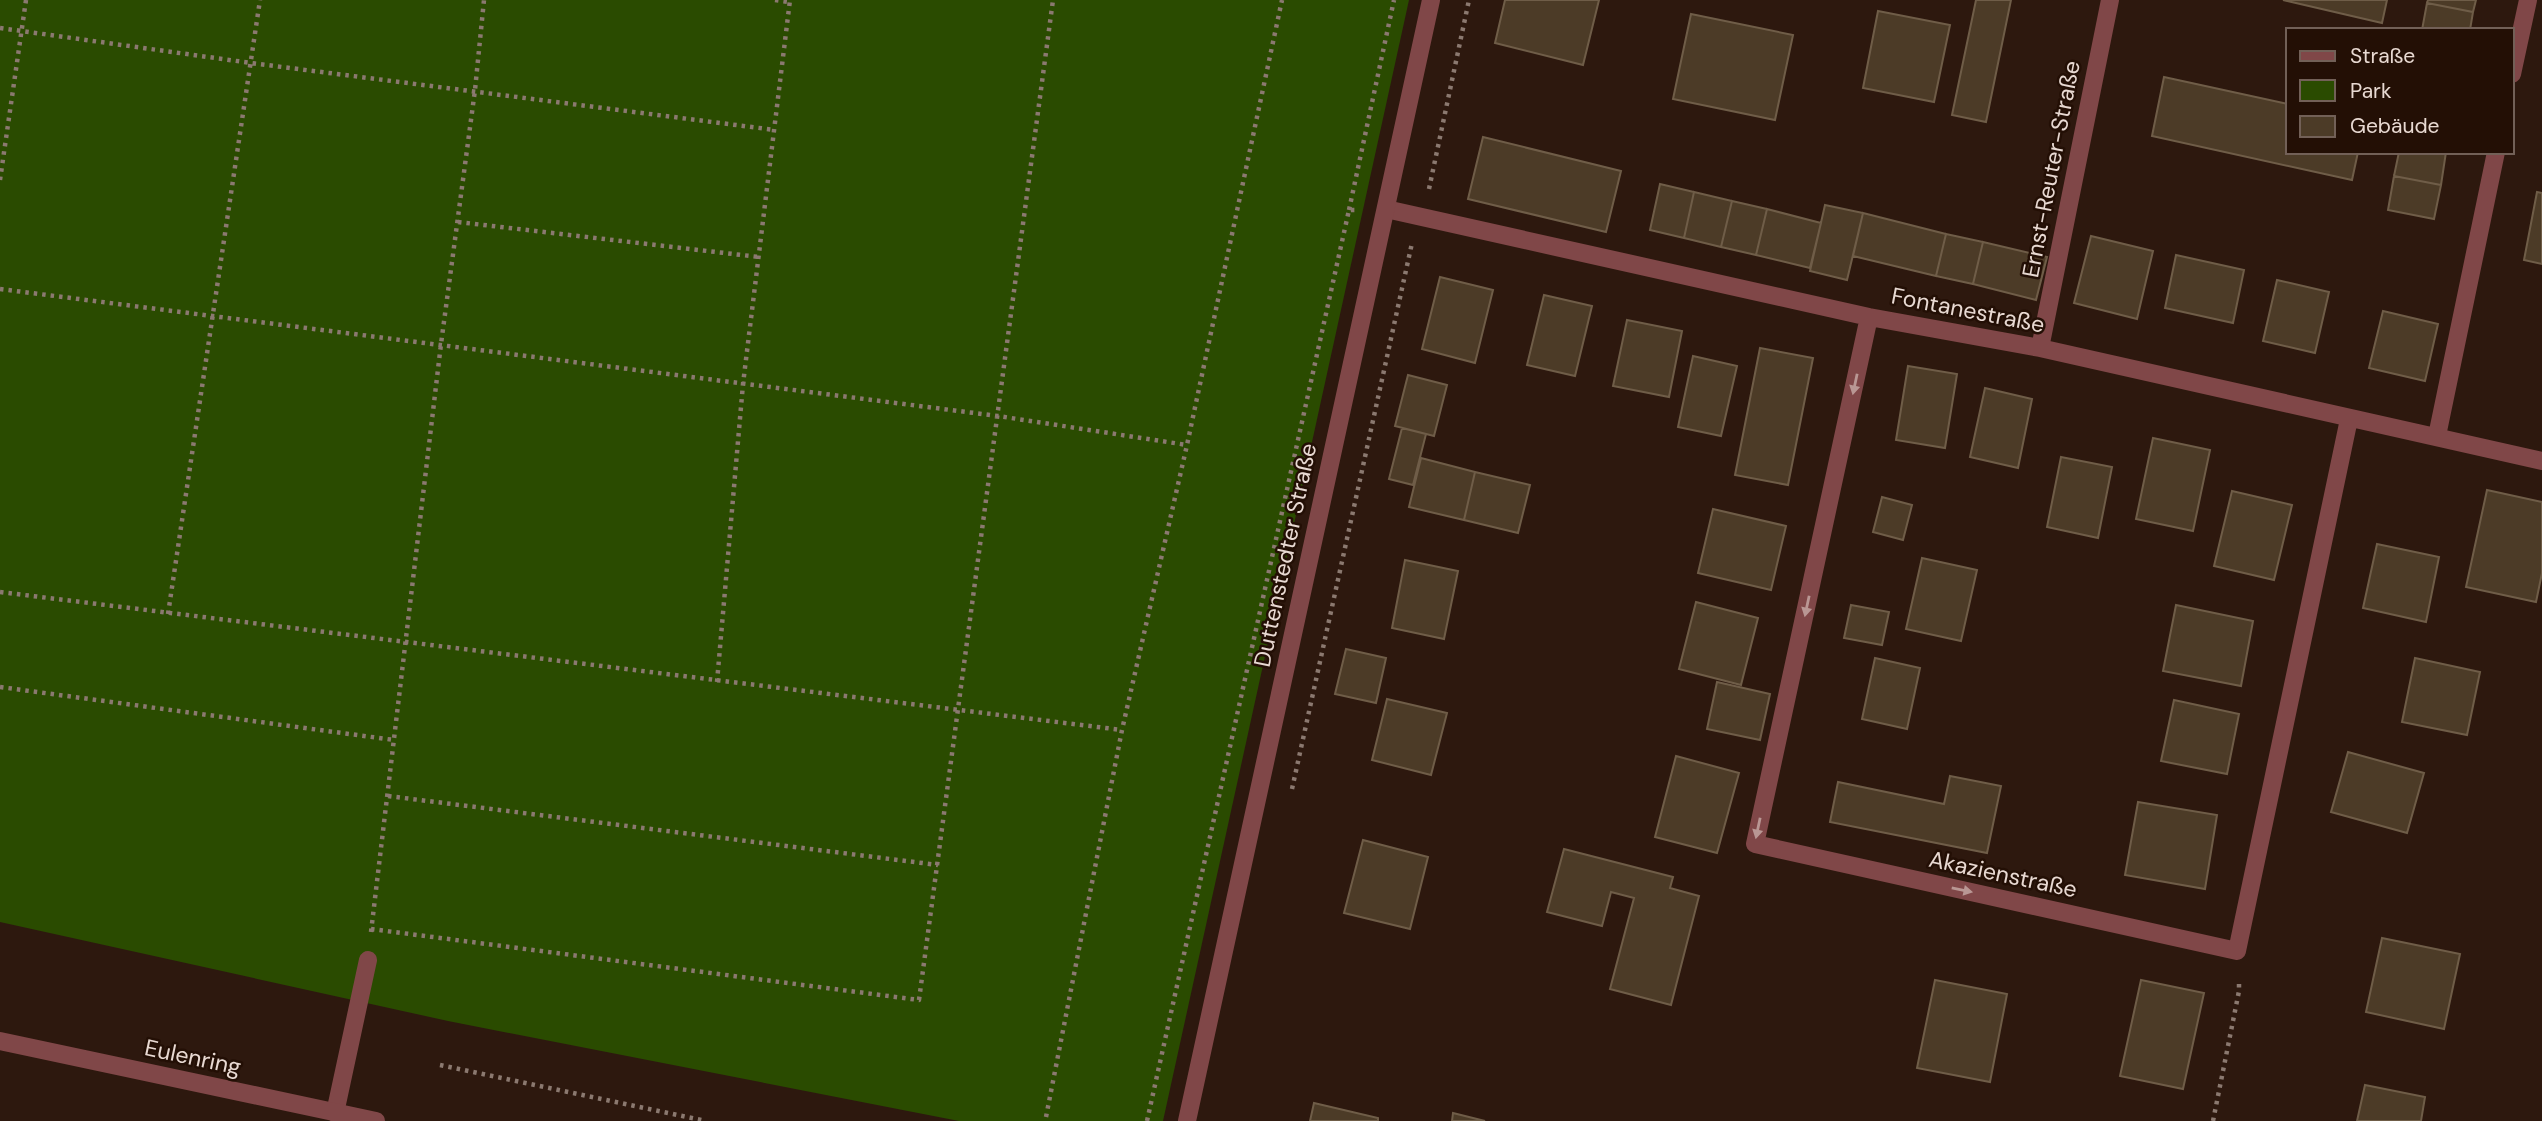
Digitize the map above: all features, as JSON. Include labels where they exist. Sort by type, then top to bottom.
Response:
[{"type":"street","name":"Duttenstedter Straße","points":[[1187,1121],[1432,0]]},
{"type":"street","name":"Ernst-Reuter-Straße","points":[[2040,348],[2110,0]]},
{"type":"street","points":[[2514,65],[2528,0]]},
{"type":"street","points":[[2437,436],[2496,154]]},
{"type":"street","name":"Fontanestraße","points":[[1386,209],[1869,317],[2040,348],[2542,461]]},
{"type":"street","name":"Akazienstraße","points":[[1869,317],[1755,844],[2237,951]]},
{"type":"street","points":[[2237,951],[2349,419]]},
{"type":"street","points":[[335,1112],[368,960]]},
{"type":"street","name":"Eulenring","points":[[0,1041],[376,1121]]},
{"type":"path","points":[[0,180],[26,0]]},
{"type":"path","points":[[168,614],[260,0]]},
{"type":"path","points":[[368,960],[404,641],[475,90],[484,0]]},
{"type":"path","points":[[717,682],[743,384],[790,1],[775,0]]},
{"type":"path","points":[[371,929],[919,1000],[1053,0]]},
{"type":"path","points":[[1046,1117],[1122,730],[1187,445],[1282,0]]},
{"type":"path","points":[[1147,1121],[1394,0]]},
{"type":"path","points":[[1290,797],[1469,0]]},
{"type":"path","points":[[0,28],[775,130]]},
{"type":"path","points":[[1349,210],[1386,209]]},
{"type":"path","points":[[458,222],[759,257]]},
{"type":"path","points":[[0,289],[998,416],[1187,445]]},
{"type":"path","points":[[0,592],[1122,730]]},
{"type":"path","points":[[0,687],[394,740]]},
{"type":"path","points":[[388,796],[938,865]]},
{"type":"path","points":[[2213,1121],[2239,991],[2237,951]]},
{"type":"path","points":[[440,1065],[706,1121]]},
{"type":"green space","points":[[0,0],[1409,0],[1163,1121],[959,1121],[448,1021],[0,922]]},
{"type":"building","points":[[1505,0],[1599,0],[1583,65],[1495,43]]},
{"type":"building","points":[[1976,0],[2011,0],[1986,122],[1952,115]]},
{"type":"building","points":[[2283,0],[2387,0],[2382,23]]},
{"type":"building","points":[[2428,0],[2476,0],[2473,12],[2427,3]]},
{"type":"building","points":[[2427,3],[2473,12],[2470,28],[2422,28]]},
{"type":"building","points":[[1878,11],[1950,25],[1934,102],[1863,88]]},
{"type":"building","points":[[1691,14],[1793,35],[1775,120],[1673,99]]},
{"type":"building","points":[[2164,77],[2286,104],[2286,154],[2358,154],[2352,180],[2152,136]]},
{"type":"building","points":[[1483,137],[1621,171],[1606,232],[1468,199]]},
{"type":"building","points":[[2399,154],[2446,154],[2441,185],[2394,176]]},
{"type":"building","points":[[2394,176],[2441,185],[2434,219],[2388,210]]},
{"type":"building","points":[[1660,184],[1694,192],[1684,238],[1650,230]]},
{"type":"building","points":[[1694,192],[1732,201],[1721,247],[1684,238]]},
{"type":"building","points":[[2537,192],[2542,193],[2542,264],[2524,260]]},
{"type":"building","points":[[1732,201],[1767,209],[1756,255],[1721,247]]},
{"type":"building","points":[[1825,205],[1863,213],[1847,280],[1810,271]]},
{"type":"building","points":[[1767,209],[1821,223],[1810,268],[1756,255]]},
{"type":"building","points":[[1863,213],[1946,234],[1936,276],[1853,256]]},
{"type":"building","points":[[1946,234],[1983,242],[1973,284],[1936,276]]},
{"type":"building","points":[[2091,236],[2153,251],[2137,319],[2074,303]]},
{"type":"building","points":[[1983,242],[2047,257],[2036,300],[1973,284]]},
{"type":"building","points":[[2176,255],[2244,270],[2233,323],[2165,308]]},
{"type":"building","points":[[1440,277],[1493,290],[1475,363],[1422,349]]},
{"type":"building","points":[[2277,280],[2329,292],[2315,353],[2263,341]]},
{"type":"building","points":[[1544,295],[1592,306],[1575,376],[1527,365]]},
{"type":"building","points":[[2383,311],[2438,324],[2425,381],[2369,368]]},
{"type":"building","points":[[1627,320],[1682,331],[1669,397],[1613,386]]},
{"type":"building","points":[[1760,348],[1813,358],[1788,485],[1735,475]]},
{"type":"building","points":[[1693,356],[1737,366],[1721,436],[1678,427]]},
{"type":"building","points":[[1908,366],[1957,374],[1945,448],[1896,440]]},
{"type":"building","points":[[1408,375],[1447,385],[1434,436],[1395,426]]},
{"type":"building","points":[[1985,388],[2032,399],[2018,468],[1970,457]]},
{"type":"building","points":[[1402,428],[1426,434],[1413,485],[1389,479]]},
{"type":"building","points":[[2153,438],[2210,450],[2193,531],[2136,519]]},
{"type":"building","points":[[2061,457],[2112,467],[2098,538],[2047,527]]},
{"type":"building","points":[[1421,458],[1475,472],[1464,520],[1409,507]]},
{"type":"building","points":[[1475,472],[1530,485],[1518,533],[1464,520]]},
{"type":"building","points":[[2487,490],[2542,502],[2542,573],[2536,602],[2466,587]]},
{"type":"building","points":[[2232,491],[2292,505],[2274,580],[2214,566]]},
{"type":"building","points":[[1882,497],[1912,505],[1903,540],[1873,532]]},
{"type":"building","points":[[1713,509],[1786,526],[1771,590],[1698,573]]},
{"type":"building","points":[[2377,544],[2439,557],[2426,622],[2363,608]]},
{"type":"building","points":[[1922,558],[1977,570],[1961,641],[1906,629]]},
{"type":"building","points":[[1405,560],[1458,571],[1444,639],[1392,628]]},
{"type":"building","points":[[1696,602],[1758,618],[1741,685],[1679,669]]},
{"type":"building","points":[[1851,605],[1889,612],[1882,645],[1844,638]]},
{"type":"building","points":[[2176,605],[2253,621],[2241,686],[2163,671]]},
{"type":"building","points":[[1346,649],[1386,658],[1376,703],[1335,694]]},
{"type":"building","points":[[1875,658],[1920,668],[1907,729],[1862,719]]},
{"type":"building","points":[[2415,658],[2480,672],[2467,735],[2402,722]]},
{"type":"building","points":[[1717,682],[1770,694],[1760,740],[1707,729]]},
{"type":"building","points":[[1387,699],[1447,713],[1431,775],[1372,760]]},
{"type":"building","points":[[2174,700],[2239,714],[2227,774],[2161,761]]},
{"type":"building","points":[[2348,752],[2424,773],[2407,833],[2331,812]]},
{"type":"building","points":[[1676,756],[1739,773],[1717,853],[1655,837]]},
{"type":"building","points":[[1950,776],[2001,786],[1987,853],[1830,822],[1838,782],[1944,804]]},
{"type":"building","points":[[2138,802],[2217,815],[2205,889],[2125,875]]},
{"type":"building","points":[[1363,840],[1428,857],[1410,929],[1344,913]]},
{"type":"building","points":[[1564,849],[1673,877],[1670,888],[1699,896],[1671,1005],[1610,989],[1634,898],[1611,892],[1602,926],[1547,912]]},
{"type":"building","points":[[2382,938],[2460,954],[2444,1029],[2366,1012]]},
{"type":"building","points":[[1935,980],[2007,994],[1990,1082],[1917,1068]]},
{"type":"building","points":[[2141,980],[2204,993],[2183,1089],[2120,1076]]},
{"type":"building","points":[[2365,1085],[2425,1097],[2421,1121],[2357,1121]]},
{"type":"building","points":[[1314,1103],[1378,1118],[1378,1121],[1310,1121]]},
{"type":"building","points":[[1453,1113],[1485,1121],[1452,1121]]}]
